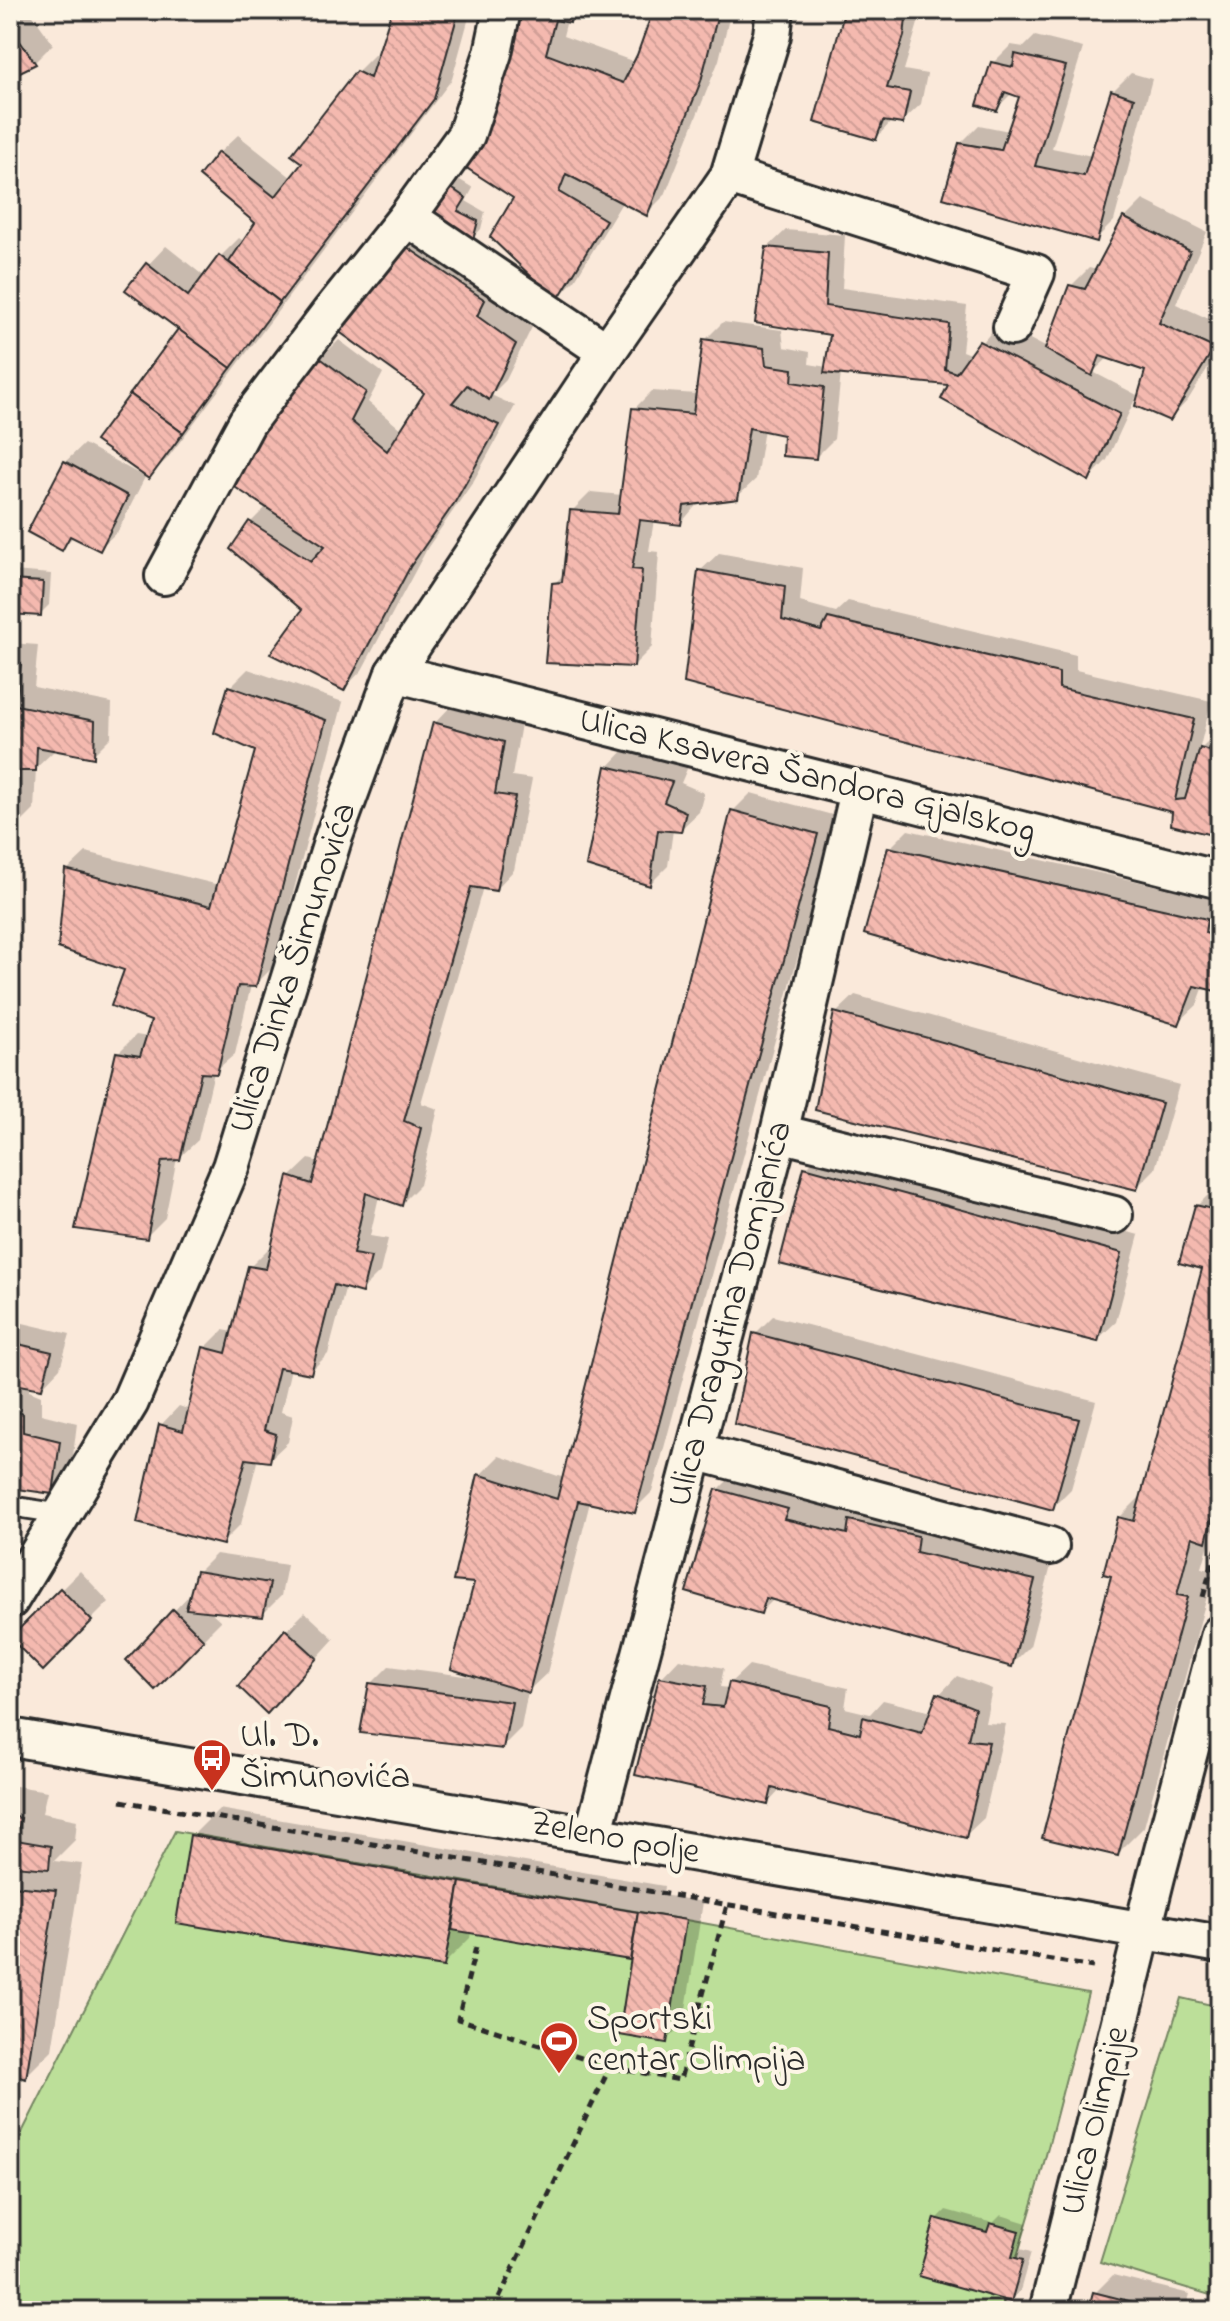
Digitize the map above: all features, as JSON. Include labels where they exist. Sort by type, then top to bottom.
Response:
[{"type":"street","points":[[164,576],[247,422],[407,217],[466,135],[493,53],[502,10]]},
{"type":"street","name":"Ulica Dinka Šimunovića","points":[[10,1600],[130,1402],[231,1167],[334,836],[394,673],[607,352],[729,176],[772,35],[775,10]]},
{"type":"street","points":[[729,176],[1036,273],[1012,327]]},
{"type":"street","points":[[407,217],[607,352]]},
{"type":"street","name":"Ulica Ksavera Šandora Gjalskog","points":[[394,673],[1220,880]]},
{"type":"street","name":"Ulica Dragutina Domjanića","points":[[593,1835],[779,1133],[859,791]]},
{"type":"street","points":[[779,1133],[1114,1215]]},
{"type":"street","points":[[695,1451],[1050,1546]]},
{"type":"street","name":"Ulica Olimpije","points":[[1048,2311],[1220,1634]]},
{"type":"street","name":"Zeleno polje","points":[[10,1737],[1220,1944]]},
{"type":"lane","points":[[10,1506],[62,1514]]},
{"type":"path","points":[[119,1800],[1101,1968],[1132,1978]]},
{"type":"path","points":[[476,1947],[458,2019],[610,2067],[680,2080],[727,1905]]},
{"type":"path","points":[[493,2311],[610,2067]]},
{"type":"green space","name":"Sportski centar Olimpija","points":[[175,1831],[1088,1993],[1039,2182],[1001,2311],[10,2311],[10,2156]]},
{"type":"green space","points":[[1181,1998],[1220,2007],[1220,2298],[1100,2262]]},
{"type":"building","points":[[392,10],[459,10],[434,99],[280,302],[229,262],[255,223],[199,176],[218,152],[275,197],[302,163],[291,155],[356,71],[370,78]]},
{"type":"building","points":[[518,10],[571,10],[570,23],[555,20],[546,54],[623,83],[653,10],[719,10],[701,81],[647,216],[566,174],[559,192],[606,220],[557,301],[490,237],[513,198],[462,165]]},
{"type":"building","points":[[845,10],[907,10],[904,36],[887,88],[910,92],[903,124],[883,121],[876,140],[814,122]]},
{"type":"building","points":[[10,27],[36,64],[10,77]]},
{"type":"building","points":[[1015,54],[1066,66],[1035,166],[1084,176],[1111,90],[1134,98],[1097,242],[943,198],[959,143],[1001,150],[1019,97],[1005,92],[997,111],[977,105],[991,62],[1013,67]]},
{"type":"building","points":[[450,187],[466,198],[458,211],[478,221],[473,240],[431,213]]},
{"type":"building","points":[[1123,217],[1190,251],[1159,323],[1214,348],[1170,421],[1135,406],[1145,371],[1100,356],[1092,376],[1045,349],[1069,285],[1085,289]]},
{"type":"building","points":[[404,245],[485,300],[477,316],[516,344],[489,400],[467,385],[452,403],[499,425],[455,502],[410,567],[344,691],[270,654],[302,610],[230,549],[249,521],[311,561],[325,546],[230,484],[259,428],[319,357],[366,392],[351,421],[387,451],[424,393],[334,328]]},
{"type":"building","points":[[766,247],[828,253],[825,306],[949,324],[945,369],[956,373],[979,341],[1120,414],[1089,481],[941,399],[948,385],[824,373],[830,335],[755,323]]},
{"type":"building","points":[[219,255],[280,302],[231,368],[125,290],[146,263],[188,296]]},
{"type":"building","points":[[178,329],[231,368],[183,433],[130,394]]},
{"type":"building","points":[[703,339],[764,348],[766,365],[793,369],[792,382],[824,387],[816,459],[782,456],[783,435],[749,428],[738,499],[684,506],[681,525],[640,520],[632,569],[642,570],[634,667],[545,663],[552,583],[562,582],[570,510],[618,514],[632,408],[693,414]]},
{"type":"building","points":[[130,394],[183,433],[149,479],[95,441]]},
{"type":"building","points":[[64,461],[128,496],[100,551],[70,536],[62,551],[27,532]]},
{"type":"building","points":[[698,570],[785,586],[782,620],[821,631],[828,618],[1059,673],[1059,688],[1194,719],[1175,800],[1185,799],[1200,748],[1220,754],[1220,837],[1171,825],[1172,812],[684,683]]},
{"type":"building","points":[[10,580],[43,582],[41,616],[10,614]]},
{"type":"building","points":[[10,662],[21,663],[16,705],[95,721],[94,758],[37,747],[36,771],[19,771],[17,830],[10,829]]},
{"type":"building","points":[[228,686],[326,720],[256,987],[238,986],[217,1074],[201,1073],[180,1160],[162,1161],[147,1239],[75,1229],[116,1052],[140,1056],[151,1021],[111,1006],[124,970],[58,948],[65,869],[211,906],[255,751],[214,733]]},
{"type":"building","points":[[433,722],[504,742],[495,794],[515,797],[496,891],[471,887],[404,1121],[421,1128],[402,1206],[366,1193],[353,1254],[371,1257],[362,1293],[334,1285],[311,1374],[279,1368],[264,1430],[276,1434],[270,1462],[246,1459],[223,1545],[137,1523],[159,1424],[183,1431],[203,1347],[226,1353],[248,1266],[266,1269],[288,1176],[312,1184]]},
{"type":"building","points":[[606,766],[672,782],[664,802],[686,812],[681,832],[658,830],[650,886],[586,866]]},
{"type":"building","points":[[731,810],[818,834],[635,1513],[578,1501],[529,1693],[451,1669],[474,1583],[453,1581],[478,1474],[557,1499]]},
{"type":"building","points":[[888,847],[1207,919],[1205,933],[1220,937],[1220,992],[1194,986],[1179,1025],[864,934]]},
{"type":"building","points":[[834,1012],[1162,1103],[1137,1190],[815,1110]]},
{"type":"building","points":[[804,1167],[1122,1253],[1098,1342],[779,1264]]},
{"type":"building","points":[[1220,1197],[1220,1487],[1206,1542],[1192,1537],[1177,1595],[1188,1597],[1118,1856],[1042,1838],[1111,1576],[1103,1574],[1118,1517],[1134,1521],[1202,1269],[1179,1263],[1195,1205],[1217,1210]]},
{"type":"building","points":[[753,1333],[1079,1419],[1053,1510],[734,1424]]},
{"type":"building","points":[[10,1342],[52,1352],[42,1389],[14,1384],[11,1409],[23,1414],[23,1432],[60,1441],[53,1494],[10,1488]]},
{"type":"building","points":[[716,1489],[788,1509],[784,1519],[847,1534],[849,1520],[918,1536],[916,1552],[1035,1580],[1012,1667],[766,1598],[761,1614],[686,1592]]},
{"type":"building","points":[[196,1571],[270,1583],[263,1617],[186,1609]]},
{"type":"building","points":[[60,1588],[92,1621],[43,1671],[10,1638]]},
{"type":"building","points":[[173,1609],[204,1640],[155,1690],[126,1660]]},
{"type":"building","points":[[285,1629],[317,1658],[267,1714],[238,1686]]},
{"type":"building","points":[[659,1677],[707,1686],[703,1705],[723,1707],[729,1682],[831,1706],[828,1726],[860,1734],[863,1717],[922,1733],[937,1693],[975,1708],[968,1740],[989,1742],[966,1838],[772,1788],[768,1805],[635,1775]]},
{"type":"building","points":[[369,1683],[512,1702],[503,1749],[360,1733]]},
{"type":"building","points":[[10,1816],[21,1818],[16,1840],[51,1846],[49,1869],[14,1866],[12,1886],[56,1890],[26,2079],[10,2074]]},
{"type":"building","points":[[190,1835],[460,1882],[444,1967],[176,1923]]},
{"type":"building","points":[[1220,1843],[1220,1886],[1209,1884]]},
{"type":"building","points":[[460,1882],[638,1912],[630,1960],[452,1930]]},
{"type":"building","points":[[638,1912],[686,1920],[667,2043],[619,2035]]},
{"type":"building","points":[[935,2218],[987,2232],[990,2223],[1019,2231],[1012,2257],[1023,2260],[1011,2302],[919,2276]]},
{"type":"building","points":[[1093,2292],[1169,2311],[1088,2311]]},
{"type":"place","name":"Ul. D. Šimunovića","points":[[212,1792]]},
{"type":"place","name":"Sportski centar Olimpija","points":[[559,2075]]}]
